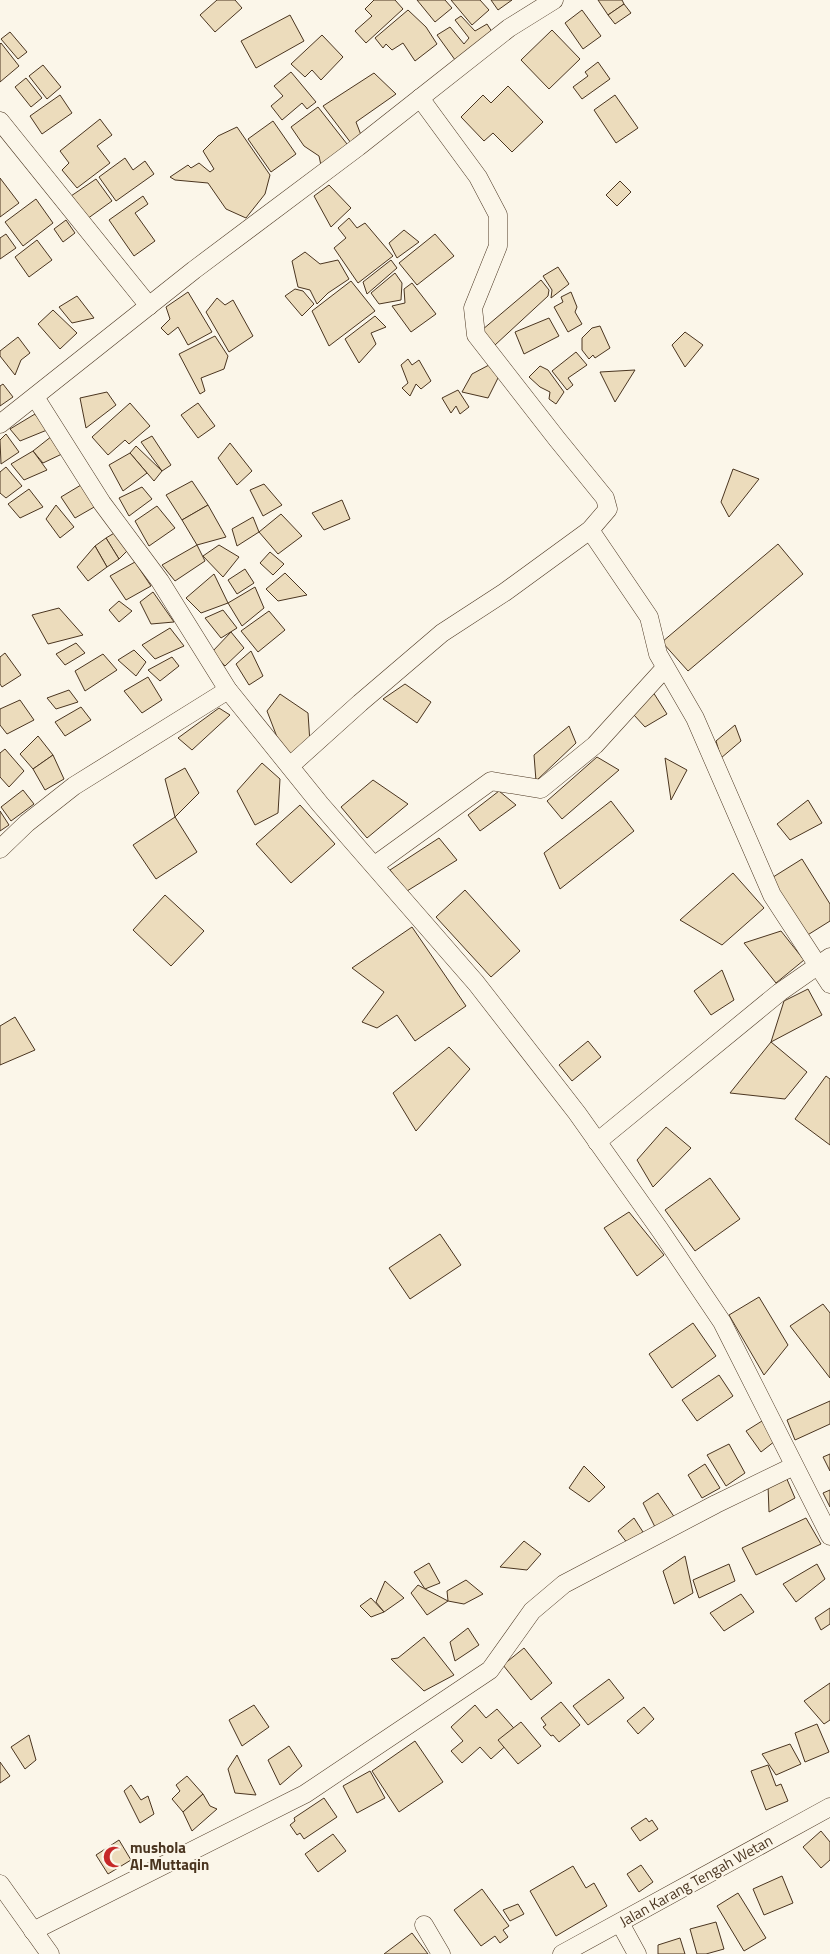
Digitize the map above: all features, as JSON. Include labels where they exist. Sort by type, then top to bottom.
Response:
[{"type":"street","points":[[0,424],[149,306],[510,28],[536,5],[554,0]]},
{"type":"street","points":[[290,766],[442,633],[505,592],[590,530],[608,508],[605,498],[556,439],[476,335],[473,308],[498,246],[498,215],[478,177],[420,98]]},
{"type":"street","points":[[0,120],[149,306]]},
{"type":"street","points":[[35,397],[102,503],[160,581],[228,690],[320,804],[476,983],[597,1142],[722,1322],[830,1536]]},
{"type":"street","points":[[590,530],[649,617],[658,654],[694,718],[772,896],[824,961],[830,984]]},
{"type":"street","points":[[375,865],[491,781],[541,789],[595,746],[665,668]]},
{"type":"street","points":[[0,849],[27,823],[74,786],[228,690]]},
{"type":"street","points":[[597,1142],[780,992],[824,961]]},
{"type":"street","points":[[34,1932],[305,1794],[490,1670],[532,1611],[564,1584],[716,1504],[794,1466]]},
{"type":"street","name":"Jalan Karang Tengah Wetan","points":[[562,1954],[830,1807]]},
{"type":"street","points":[[0,1884],[50,1954]]},
{"type":"street","points":[[620,1922],[638,1954]]},
{"type":"street","points":[[424,1925],[441,1954]]},
{"type":"building","points":[[217,0],[235,0],[242,8],[215,32],[200,15]]},
{"type":"building","points":[[374,0],[395,0],[403,9],[366,43],[355,31],[372,16],[365,9]]},
{"type":"building","points":[[417,0],[445,0],[452,8],[435,22]]},
{"type":"building","points":[[451,0],[480,0],[489,10],[472,25]]},
{"type":"building","points":[[491,0],[512,0],[498,10]]},
{"type":"building","points":[[598,0],[622,0],[624,4],[608,15]]},
{"type":"building","points":[[624,4],[631,13],[615,24],[608,15]]},
{"type":"building","points":[[408,10],[426,27],[437,44],[415,61],[403,43],[392,50],[386,44],[383,48],[375,38]]},
{"type":"building","points":[[582,10],[601,36],[583,49],[565,23]]},
{"type":"building","points":[[290,15],[304,41],[256,68],[241,41]]},
{"type":"building","points":[[461,16],[475,31],[487,24],[494,35],[458,64],[437,35],[450,27],[464,44],[469,38],[455,20]]},
{"type":"building","points":[[552,30],[580,59],[549,89],[521,60]]},
{"type":"building","points":[[10,32],[27,52],[18,59],[1,39]]},
{"type":"building","points":[[322,35],[343,57],[321,80],[312,70],[305,77],[291,64]]},
{"type":"building","points":[[0,44],[19,66],[0,82]]},
{"type":"building","points":[[598,62],[610,79],[582,99],[573,87],[588,76],[585,72]]},
{"type":"building","points":[[43,65],[61,87],[47,99],[29,76]]},
{"type":"building","points":[[291,72],[316,102],[307,109],[302,103],[282,120],[271,106],[283,96],[274,86]]},
{"type":"building","points":[[374,73],[396,94],[356,122],[361,135],[351,143],[323,106]]},
{"type":"building","points":[[26,78],[42,98],[31,107],[15,87]]},
{"type":"building","points":[[508,86],[543,122],[512,152],[493,133],[484,141],[461,117],[483,95],[491,103]]},
{"type":"building","points":[[60,95],[72,113],[42,134],[30,116]]},
{"type":"building","points":[[615,95],[638,128],[616,143],[594,110]]},
{"type":"building","points":[[318,107],[347,144],[345,151],[322,170],[319,156],[304,146],[291,127]]},
{"type":"building","points":[[100,119],[112,135],[97,146],[110,163],[77,188],[62,170],[69,163],[60,151]]},
{"type":"building","points":[[273,121],[296,154],[271,172],[248,139]]},
{"type":"building","points":[[237,127],[270,175],[265,194],[246,218],[226,209],[208,183],[175,180],[170,177],[188,165],[191,168],[199,163],[210,172],[214,169],[203,151],[218,136]]},
{"type":"building","points":[[125,158],[133,170],[145,161],[154,174],[116,201],[99,177]]},
{"type":"building","points":[[0,178],[19,203],[0,217]]},
{"type":"building","points":[[96,179],[112,201],[87,219],[71,196]]},
{"type":"building","points":[[620,181],[631,192],[617,206],[606,195]]},
{"type":"building","points":[[329,185],[351,208],[331,227],[314,196]]},
{"type":"building","points":[[143,196],[148,204],[135,213],[155,241],[134,256],[109,220]]},
{"type":"building","points":[[36,199],[53,223],[23,246],[5,222]]},
{"type":"building","points":[[349,218],[357,228],[365,223],[393,256],[358,283],[334,248],[346,238],[338,228]]},
{"type":"building","points":[[66,220],[75,233],[63,242],[54,229]]},
{"type":"building","points":[[404,230],[419,242],[397,258],[389,243]]},
{"type":"building","points":[[6,234],[16,248],[0,259],[0,238]]},
{"type":"building","points":[[435,234],[454,256],[417,285],[399,263]]},
{"type":"building","points":[[37,240],[52,260],[29,277],[15,257]]},
{"type":"building","points":[[305,252],[320,264],[338,260],[349,279],[328,293],[317,304],[310,290],[298,287],[292,261]]},
{"type":"building","points":[[391,260],[397,268],[367,294],[363,282]]},
{"type":"building","points":[[558,267],[569,284],[551,298],[552,290],[543,276]]},
{"type":"building","points":[[395,273],[402,283],[401,300],[379,304],[371,293]]},
{"type":"building","points":[[541,280],[549,290],[548,296],[495,345],[482,330]]},
{"type":"building","points":[[351,281],[375,311],[329,346],[312,311]]},
{"type":"building","points":[[412,283],[436,314],[411,332],[392,306],[405,303],[404,289]]},
{"type":"building","points":[[295,289],[303,291],[314,304],[302,316],[285,296]]},
{"type":"building","points":[[188,292],[212,332],[188,345],[178,327],[168,335],[161,328],[170,319],[166,307]]},
{"type":"building","points":[[571,292],[577,307],[575,312],[582,324],[568,332],[554,307],[563,302],[561,297]]},
{"type":"building","points":[[77,296],[94,318],[72,323],[59,307]]},
{"type":"building","points":[[217,298],[225,305],[233,300],[253,336],[229,352],[206,312]]},
{"type":"building","points":[[53,310],[77,333],[60,349],[38,324]]},
{"type":"building","points":[[375,316],[386,327],[371,333],[376,344],[359,363],[345,339]]},
{"type":"building","points":[[549,318],[559,336],[524,354],[515,332]]},
{"type":"building","points":[[600,326],[610,348],[595,358],[593,355],[589,359],[582,350],[582,338],[592,328]]},
{"type":"building","points":[[685,332],[703,345],[685,367],[672,345]]},
{"type":"building","points":[[215,336],[228,356],[224,369],[201,378],[205,391],[200,394],[179,354]]},
{"type":"building","points":[[18,337],[30,353],[21,360],[15,375],[0,356],[0,351]]},
{"type":"building","points":[[576,352],[587,365],[568,378],[573,385],[567,390],[552,371]]},
{"type":"building","points":[[408,359],[412,365],[419,360],[431,381],[421,389],[416,384],[410,396],[402,388],[408,383],[401,365]]},
{"type":"building","points":[[489,365],[499,376],[488,398],[462,392],[472,374]]},
{"type":"building","points":[[540,366],[548,370],[564,392],[556,404],[549,399],[550,392],[540,387],[529,377]]},
{"type":"building","points":[[635,370],[615,402],[600,372]]},
{"type":"building","points":[[3,384],[13,397],[0,406],[0,386]]},
{"type":"building","points":[[458,390],[469,407],[460,414],[456,406],[451,413],[442,398]]},
{"type":"building","points":[[107,392],[116,405],[86,428],[80,398]]},
{"type":"building","points":[[130,403],[150,426],[129,444],[125,440],[108,455],[92,437]]},
{"type":"building","points":[[198,403],[215,426],[198,438],[181,415]]},
{"type":"building","points":[[35,414],[47,430],[20,441],[10,429]]},
{"type":"building","points":[[6,434],[19,452],[1,464],[0,440]]},
{"type":"building","points":[[52,436],[64,453],[43,463],[33,451]]},
{"type":"building","points":[[152,436],[171,465],[162,471],[141,442]]},
{"type":"building","points":[[230,443],[252,471],[237,485],[218,458]]},
{"type":"building","points":[[136,446],[162,471],[154,481],[130,453]]},
{"type":"building","points":[[33,451],[47,470],[24,480],[11,464]]},
{"type":"building","points":[[130,453],[147,473],[123,491],[109,465]]},
{"type":"building","points":[[6,467],[22,486],[6,498],[0,493],[0,472]]},
{"type":"building","points":[[733,469],[759,479],[729,517],[721,502]]},
{"type":"building","points":[[192,481],[208,505],[182,520],[166,495]]},
{"type":"building","points":[[264,484],[282,505],[263,516],[250,490]]},
{"type":"building","points":[[81,485],[96,506],[75,518],[61,497]]},
{"type":"building","points":[[142,487],[152,499],[129,516],[119,498]]},
{"type":"building","points":[[29,489],[43,507],[20,518],[8,504]]},
{"type":"building","points":[[342,500],[350,519],[324,530],[312,513]]},
{"type":"building","points":[[56,505],[74,527],[60,538],[46,519]]},
{"type":"building","points":[[208,505],[226,537],[197,545],[182,520]]},
{"type":"building","points":[[157,506],[175,528],[149,546],[135,521]]},
{"type":"building","points":[[281,514],[302,536],[278,554],[259,532]]},
{"type":"building","points":[[253,517],[259,532],[237,546],[232,529]]},
{"type":"building","points":[[116,532],[129,549],[119,559],[106,538]]},
{"type":"building","points":[[106,538],[119,559],[107,567],[95,546]]},
{"type":"building","points":[[778,544],[803,574],[688,671],[662,642]]},
{"type":"building","points":[[197,545],[205,561],[175,581],[162,565]]},
{"type":"building","points":[[219,545],[239,557],[223,577],[203,556]]},
{"type":"building","points":[[95,546],[107,567],[88,581],[77,567]]},
{"type":"building","points":[[270,552],[284,564],[273,575],[260,563]]},
{"type":"building","points":[[135,562],[151,586],[126,600],[110,576]]},
{"type":"building","points":[[245,569],[254,583],[237,594],[228,580]]},
{"type":"building","points":[[285,573],[307,595],[278,601],[266,589]]},
{"type":"building","points":[[214,574],[228,603],[201,613],[186,598]]},
{"type":"building","points":[[255,587],[264,608],[242,626],[228,603]]},
{"type":"building","points":[[153,592],[174,622],[151,624],[140,602]]},
{"type":"building","points":[[119,601],[132,611],[119,622],[109,610]]},
{"type":"building","points":[[59,608],[83,635],[48,644],[32,615]]},
{"type":"building","points":[[223,610],[237,628],[221,638],[205,618]]},
{"type":"building","points":[[269,611],[285,630],[258,652],[241,631]]},
{"type":"building","points":[[170,628],[184,646],[155,659],[142,645]]},
{"type":"building","points":[[231,632],[244,648],[225,666],[212,652]]},
{"type":"building","points":[[76,643],[85,653],[65,665],[56,654]]},
{"type":"building","points":[[134,650],[146,662],[136,676],[118,660]]},
{"type":"building","points":[[251,651],[263,676],[249,685],[236,664]]},
{"type":"building","points":[[5,653],[21,675],[2,687],[0,684],[0,657]]},
{"type":"building","points":[[103,654],[117,670],[85,691],[75,671]]},
{"type":"building","points":[[172,657],[179,666],[160,681],[148,670]]},
{"type":"building","points":[[148,677],[162,700],[142,713],[124,691]]},
{"type":"building","points":[[405,684],[431,702],[417,723],[383,699]]},
{"type":"building","points":[[69,690],[78,702],[56,709],[47,698]]},
{"type":"building","points":[[653,692],[667,714],[645,727],[634,715]]},
{"type":"building","points":[[280,694],[308,713],[310,743],[287,763],[267,711]]},
{"type":"building","points":[[20,700],[34,720],[7,734],[0,725],[0,709]]},
{"type":"building","points":[[81,707],[91,720],[65,736],[55,722]]},
{"type":"building","points":[[219,708],[230,715],[192,750],[178,738]]},
{"type":"building","points":[[735,725],[741,741],[721,758],[716,741]]},
{"type":"building","points":[[569,726],[576,743],[536,781],[534,755]]},
{"type":"building","points":[[38,736],[53,755],[33,769],[20,754]]},
{"type":"building","points":[[5,749],[24,771],[9,787],[0,777],[0,753]]},
{"type":"building","points":[[53,755],[64,779],[45,790],[33,769]]},
{"type":"building","points":[[597,757],[619,770],[562,819],[547,801]]},
{"type":"building","points":[[665,758],[687,770],[671,800]]},
{"type":"building","points":[[262,763],[280,779],[278,813],[255,825],[237,791]]},
{"type":"building","points":[[185,768],[199,793],[175,817],[165,779]]},
{"type":"building","points":[[373,780],[408,804],[367,838],[341,807]]},
{"type":"building","points":[[23,790],[34,804],[11,821],[1,807]]},
{"type":"building","points":[[499,791],[516,805],[480,831],[468,815]]},
{"type":"building","points":[[808,800],[822,823],[790,840],[777,824]]},
{"type":"building","points":[[611,801],[634,831],[560,889],[544,853]]},
{"type":"building","points":[[300,805],[335,844],[291,883],[256,844]]},
{"type":"building","points":[[0,811],[9,825],[0,831]]},
{"type":"building","points":[[175,817],[197,852],[156,879],[133,845]]},
{"type":"building","points":[[439,838],[457,860],[407,891],[390,870]]},
{"type":"building","points":[[802,859],[830,904],[830,921],[806,936],[770,879]]},
{"type":"building","points":[[733,873],[764,908],[722,945],[680,920]]},
{"type":"building","points":[[465,890],[520,951],[491,977],[436,917]]},
{"type":"building","points":[[165,895],[204,931],[171,966],[133,930]]},
{"type":"building","points":[[412,927],[466,1006],[415,1041],[397,1015],[377,1028],[362,1022],[384,992],[352,968]]},
{"type":"building","points":[[781,931],[804,960],[776,983],[744,943]]},
{"type":"building","points":[[722,970],[734,1000],[711,1015],[694,991]]},
{"type":"building","points":[[808,989],[822,1015],[771,1042],[784,1001]]},
{"type":"building","points":[[15,1017],[35,1050],[0,1065],[0,1026]]},
{"type":"building","points":[[588,1041],[601,1057],[572,1081],[559,1065]]},
{"type":"building","points":[[771,1042],[807,1072],[785,1099],[730,1093]]},
{"type":"building","points":[[449,1047],[470,1069],[416,1131],[393,1093]]},
{"type":"building","points":[[826,1076],[830,1079],[830,1145],[795,1119]]},
{"type":"building","points":[[666,1127],[691,1148],[653,1187],[637,1160]]},
{"type":"building","points":[[710,1178],[740,1219],[695,1251],[665,1210]]},
{"type":"building","points":[[629,1212],[664,1255],[637,1276],[604,1228]]},
{"type":"building","points":[[440,1234],[461,1265],[410,1299],[389,1268]]},
{"type":"building","points":[[759,1297],[788,1345],[764,1375],[729,1315]]},
{"type":"building","points":[[823,1304],[830,1313],[830,1378],[790,1326]]},
{"type":"building","points":[[693,1323],[716,1356],[672,1388],[649,1354]]},
{"type":"building","points":[[719,1375],[733,1396],[697,1421],[682,1400]]},
{"type":"building","points":[[830,1401],[830,1424],[795,1440],[787,1420]]},
{"type":"building","points":[[762,1421],[775,1441],[761,1452],[746,1431]]},
{"type":"building","points":[[729,1444],[745,1473],[726,1486],[707,1455]]},
{"type":"building","points":[[830,1454],[830,1471],[823,1457]]},
{"type":"building","points":[[705,1464],[720,1488],[702,1498],[688,1475]]},
{"type":"building","points":[[584,1466],[605,1487],[589,1502],[569,1488]]},
{"type":"building","points":[[786,1477],[795,1498],[769,1512],[768,1485]]},
{"type":"building","points":[[830,1490],[830,1507],[823,1493]]},
{"type":"building","points":[[658,1493],[675,1518],[656,1529],[643,1503]]},
{"type":"building","points":[[634,1518],[643,1532],[628,1544],[618,1531]]},
{"type":"building","points":[[806,1518],[821,1544],[756,1575],[742,1548]]},
{"type":"building","points":[[524,1541],[541,1554],[527,1570],[500,1567]]},
{"type":"building","points":[[685,1556],[693,1593],[674,1604],[663,1571]]},
{"type":"building","points":[[429,1563],[440,1583],[425,1589],[414,1572]]},
{"type":"building","points":[[729,1564],[735,1581],[699,1598],[693,1580]]},
{"type":"building","points":[[817,1564],[825,1579],[796,1602],[783,1584]]},
{"type":"building","points":[[466,1580],[483,1594],[464,1604],[448,1601],[447,1591]]},
{"type":"building","points":[[385,1581],[404,1598],[384,1612],[376,1602]]},
{"type":"building","points":[[418,1585],[448,1601],[427,1615],[411,1593]]},
{"type":"building","points":[[741,1594],[754,1612],[724,1631],[710,1613]]},
{"type":"building","points":[[371,1598],[384,1612],[371,1617],[360,1606]]},
{"type":"building","points":[[830,1608],[830,1624],[821,1630],[815,1618]]},
{"type":"building","points":[[468,1628],[479,1645],[455,1661],[450,1642]]},
{"type":"building","points":[[424,1637],[454,1675],[424,1691],[391,1659],[398,1658]]},
{"type":"building","points":[[524,1648],[552,1683],[531,1700],[503,1665]]},
{"type":"building","points":[[609,1679],[624,1698],[588,1725],[573,1706]]},
{"type":"building","points":[[830,1683],[830,1720],[824,1724],[804,1701]]},
{"type":"building","points":[[561,1702],[580,1725],[559,1742],[543,1727],[546,1725],[541,1718]]},
{"type":"building","points":[[254,1705],[269,1727],[242,1746],[229,1720]]},
{"type":"building","points":[[475,1705],[486,1718],[497,1709],[519,1734],[491,1759],[480,1747],[462,1763],[451,1751],[463,1741],[451,1727]]},
{"type":"building","points":[[644,1707],[654,1719],[638,1734],[627,1721]]},
{"type":"building","points":[[521,1722],[541,1746],[518,1764],[498,1740]]},
{"type":"building","points":[[817,1724],[829,1752],[805,1762],[795,1733]]},
{"type":"building","points":[[29,1735],[36,1760],[25,1769],[11,1747]]},
{"type":"building","points":[[415,1741],[443,1782],[399,1812],[372,1771]]},
{"type":"building","points":[[790,1744],[801,1764],[776,1775],[762,1754]]},
{"type":"building","points":[[289,1746],[302,1766],[280,1785],[268,1760]]},
{"type":"building","points":[[237,1755],[256,1795],[235,1793],[228,1769]]},
{"type":"building","points":[[0,1762],[10,1776],[0,1783]]},
{"type":"building","points":[[768,1765],[776,1786],[781,1784],[788,1801],[766,1810],[751,1771]]},
{"type":"building","points":[[370,1771],[385,1798],[357,1813],[343,1786]]},
{"type":"building","points":[[187,1776],[203,1794],[183,1812],[172,1799],[180,1791],[176,1785]]},
{"type":"building","points":[[131,1785],[141,1800],[148,1796],[154,1814],[140,1823],[124,1791]]},
{"type":"building","points":[[203,1794],[210,1806],[217,1809],[192,1831],[183,1812]]},
{"type":"building","points":[[324,1798],[337,1817],[304,1839],[300,1833],[297,1835],[290,1825],[295,1821],[294,1818]]},
{"type":"building","points":[[646,1818],[649,1822],[652,1820],[658,1829],[640,1841],[631,1828]]},
{"type":"building","points":[[821,1831],[830,1842],[830,1860],[821,1868],[803,1847]]},
{"type":"building","points":[[333,1834],[346,1851],[318,1872],[305,1854]]},
{"type":"building","name":"mushola Al-Muttaqin","points":[[119,1840],[131,1860],[108,1874],[96,1855]]},
{"type":"building","points":[[641,1865],[653,1882],[639,1892],[627,1874]]},
{"type":"building","points":[[573,1866],[586,1888],[594,1883],[607,1906],[556,1936],[530,1891]]},
{"type":"building","points":[[782,1876],[793,1903],[764,1915],[753,1889]]},
{"type":"building","points":[[482,1889],[509,1926],[503,1930],[508,1937],[500,1943],[495,1936],[481,1946],[454,1910]]},
{"type":"building","points":[[738,1893],[766,1938],[744,1951],[717,1906]]},
{"type":"building","points":[[518,1904],[524,1914],[510,1921],[503,1910]]},
{"type":"building","points":[[716,1922],[724,1949],[706,1954],[697,1954],[690,1929]]},
{"type":"building","points":[[412,1933],[428,1954],[384,1954]]},
{"type":"building","points":[[680,1938],[685,1954],[658,1954],[658,1945]]},
{"type":"place","name":"mushola Al-Muttaqin","points":[[114,1857]]}]
